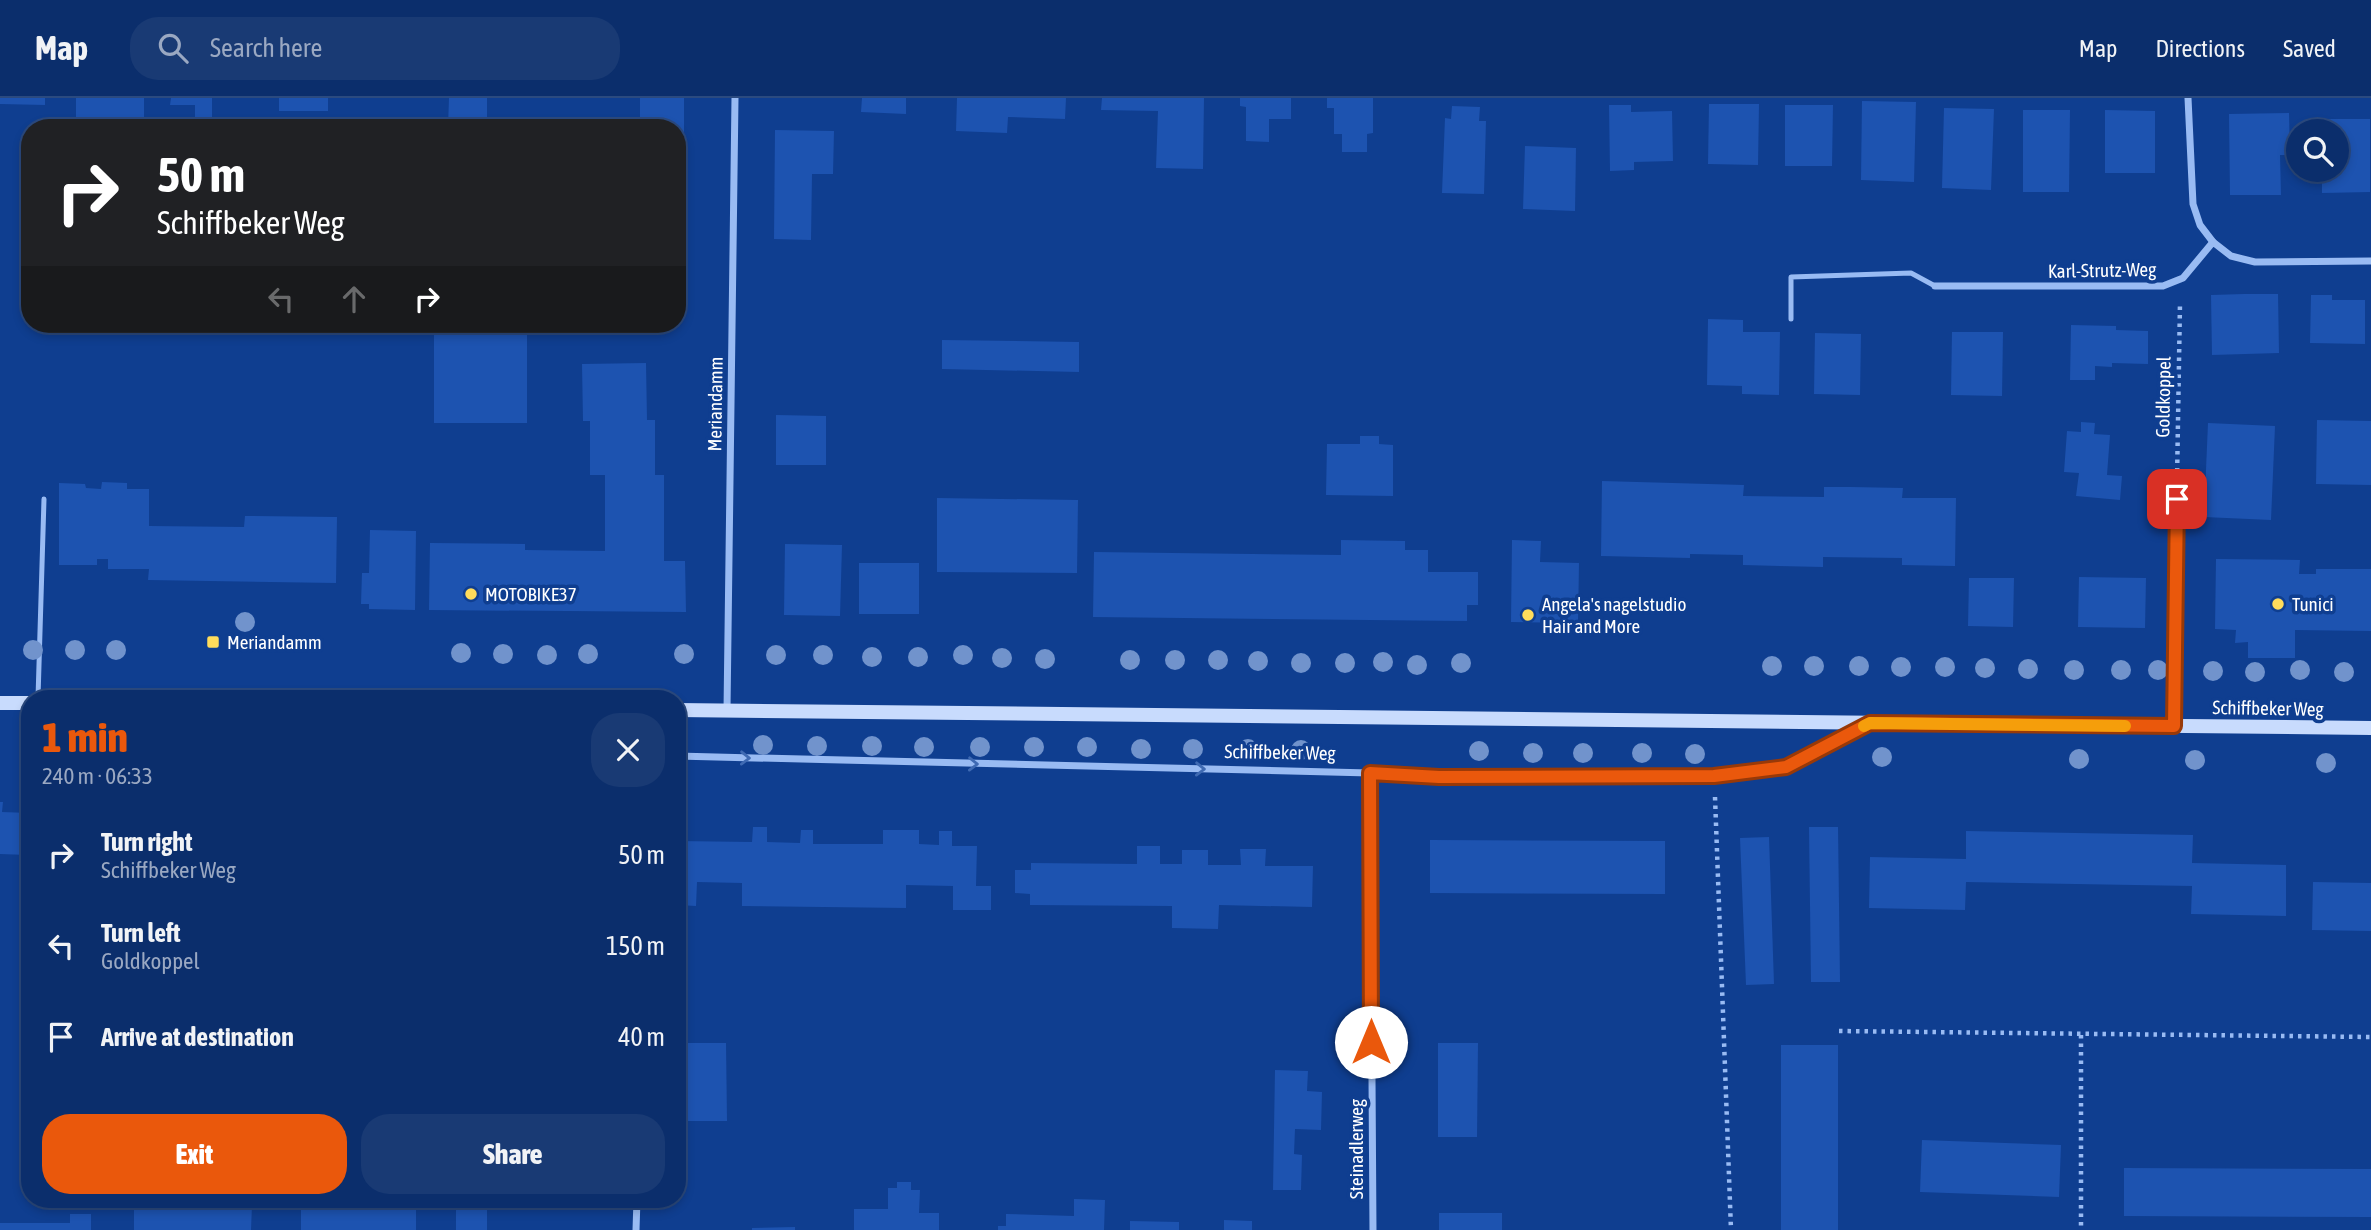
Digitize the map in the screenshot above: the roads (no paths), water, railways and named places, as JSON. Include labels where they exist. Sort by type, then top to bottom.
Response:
[{"type":"main road","points":[[0,703],[21,703]]},
{"type":"main road","name":"Schiffbeker Weg","points":[[686,710],[2371,728]]},
{"type":"street","name":"Meriandamm","points":[[727,710],[735,98]]},
{"type":"street","points":[[2188,98],[2193,204],[2200,225],[2213,242],[2231,256],[2255,262],[2371,261]]},
{"type":"street","name":"Karl-Strutz-Weg","points":[[1936,286],[2163,286],[2183,278],[2213,242]]},
{"type":"street","name":"Schiffbeker Weg","points":[[686,757],[1370,773],[1439,777],[1714,776],[1786,767],[1870,723]]},
{"type":"street","name":"Steinadlerweg","points":[[1370,773],[1373,1230]]},
{"type":"street","points":[[636,1230],[637,1208]]},
{"type":"lane","points":[[1791,319],[1791,277],[1911,273],[1936,286]]},
{"type":"lane","points":[[38,690],[44,499]]},
{"type":"lane","points":[[2174,726],[2177,499]]},
{"type":"place","name":"MOTOBIKE37","points":[[471,594]]},
{"type":"place","name":"Tunici","points":[[2278,604]]},
{"type":"place","name":"Angela's nagelstudio Hair and More","points":[[1528,615]]},
{"type":"place","name":"Meriandamm","points":[[213,642]]}]
